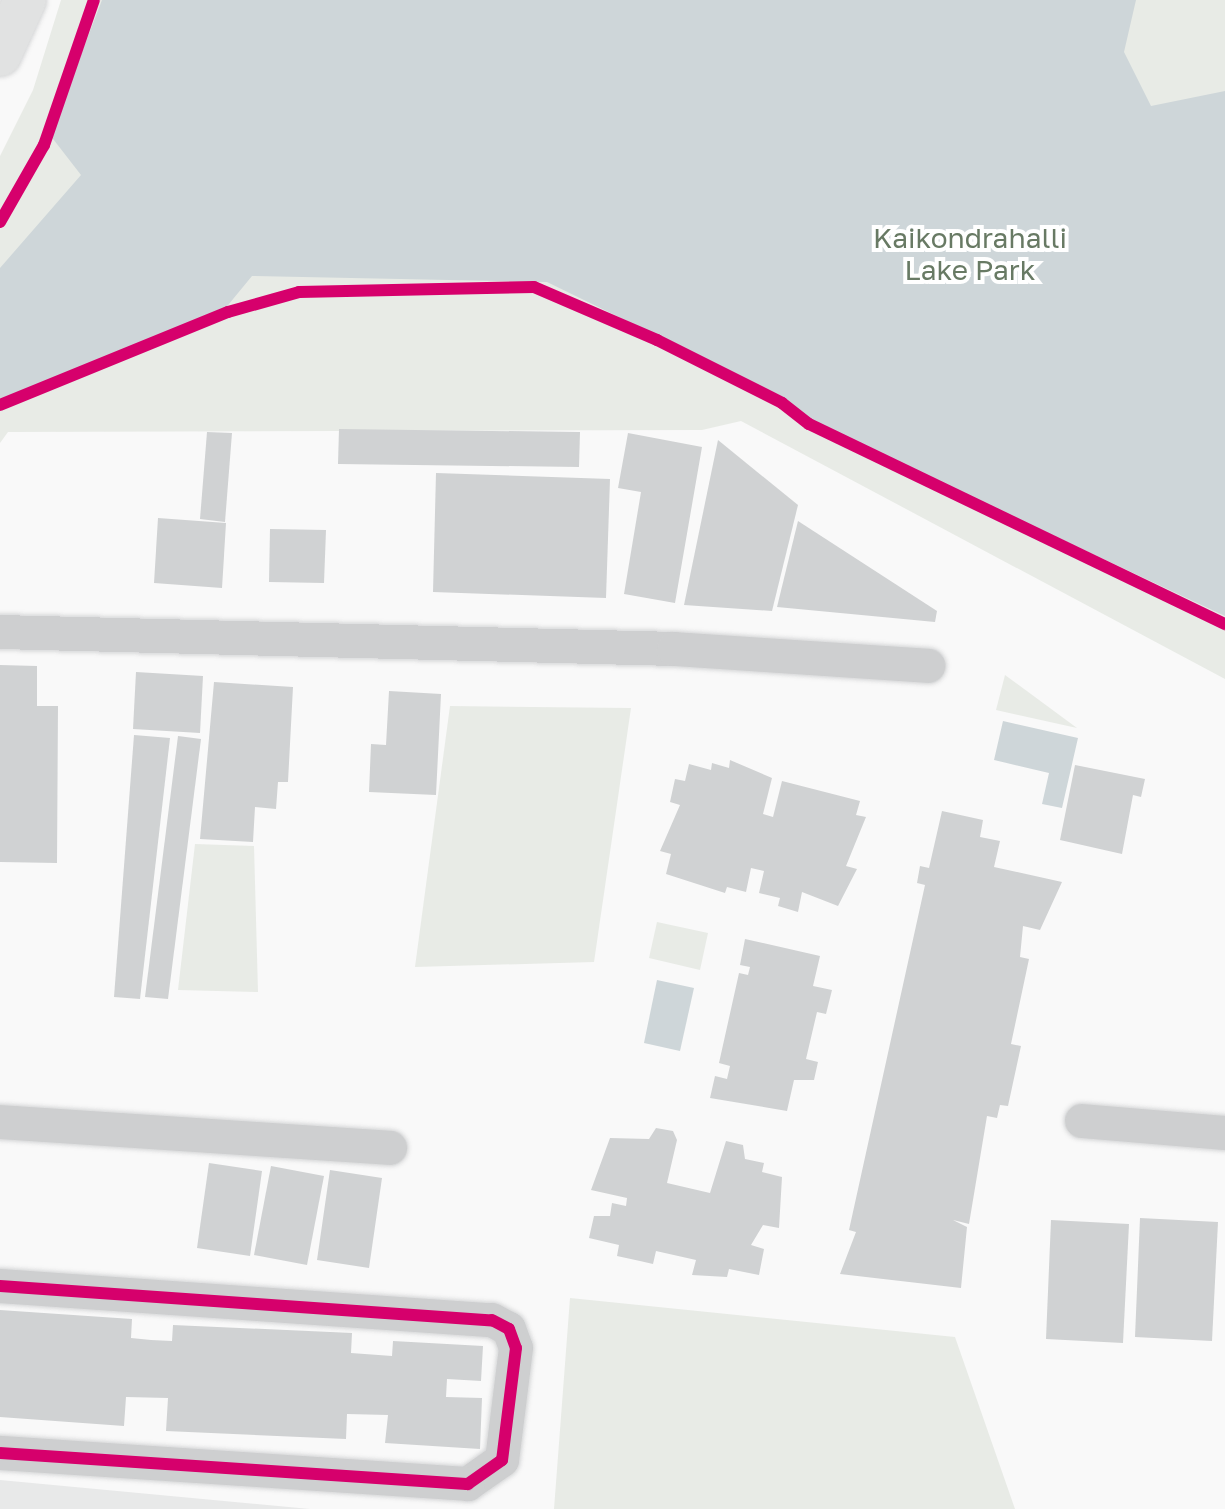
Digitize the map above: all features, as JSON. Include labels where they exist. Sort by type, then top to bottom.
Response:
[{"type":"main road","points":[[0,55],[25,0]]},
{"type":"street","points":[[0,632],[658,648],[928,666]]},
{"type":"street","points":[[1082,1121],[1225,1133]]},
{"type":"street","points":[[0,1122],[390,1148]]},
{"type":"street","points":[[0,1286],[492,1320],[509,1329],[516,1348],[502,1460],[468,1484],[0,1453]]},
{"type":"shaded area","name":"Kaikondrahalli Lake Park","points":[[102,0],[1136,0],[1124,52],[1151,106],[1225,91],[1225,616],[816,424],[783,397],[547,282],[252,276],[224,310],[0,400],[0,268],[81,175],[50,135]]},
{"type":"shaded area","points":[[1003,721],[1078,738],[1062,808],[1042,804],[1049,773],[994,760]]},
{"type":"shaded area","points":[[657,980],[694,988],[680,1051],[644,1043]]},
{"type":"shaded area","points":[[0,1480],[310,1509],[0,1509]]},
{"type":"green space","name":"Kaikondrahalli Lake Park","points":[[61,0],[1225,0],[1225,679],[741,421],[702,430],[8,432],[0,443],[0,156],[33,90]]},
{"type":"green space","points":[[1005,675],[1077,728],[996,710]]},
{"type":"green space","points":[[450,706],[631,708],[594,962],[415,967]]},
{"type":"green space","points":[[195,844],[254,846],[258,992],[178,990]]},
{"type":"green space","points":[[657,922],[708,933],[700,970],[649,958]]},
{"type":"green space","points":[[570,1298],[955,1337],[1015,1509],[554,1509]]},
{"type":"building","points":[[339,429],[580,432],[579,467],[338,464]]},
{"type":"building","points":[[207,432],[232,433],[225,522],[200,519]]},
{"type":"building","points":[[628,433],[702,447],[675,603],[624,594],[641,492],[618,488]]},
{"type":"building","points":[[718,440],[798,505],[772,611],[684,605]]},
{"type":"building","points":[[436,473],[610,479],[606,598],[433,592]]},
{"type":"building","points":[[158,518],[226,523],[222,588],[154,583]]},
{"type":"building","points":[[798,521],[937,611],[935,622],[777,607]]},
{"type":"building","points":[[270,529],[326,530],[324,583],[269,582]]},
{"type":"building","points":[[0,665],[37,666],[37,706],[58,706],[57,863],[0,862]]},
{"type":"building","points":[[136,672],[203,676],[200,733],[133,729]]},
{"type":"building","points":[[214,682],[293,687],[288,782],[278,782],[276,809],[255,807],[253,842],[200,839]]},
{"type":"building","points":[[389,691],[441,694],[436,795],[369,792],[371,744],[386,745]]},
{"type":"building","points":[[134,735],[170,738],[140,999],[114,997]]},
{"type":"building","points":[[178,736],[201,739],[168,999],[145,997]]},
{"type":"building","points":[[730,760],[772,778],[763,814],[773,817],[782,781],[860,801],[856,815],[866,817],[846,866],[857,869],[838,906],[802,892],[798,912],[778,906],[780,898],[759,893],[764,871],[751,868],[746,892],[727,887],[725,893],[666,874],[671,854],[660,851],[680,805],[670,802],[675,779],[685,781],[689,764],[711,770],[712,763],[729,768]]},
{"type":"building","points":[[1075,765],[1145,779],[1141,797],[1133,795],[1122,854],[1060,840]]},
{"type":"building","points":[[942,811],[983,820],[980,837],[1000,841],[994,867],[1062,882],[1040,930],[1023,926],[1020,957],[1029,959],[1011,1044],[1021,1046],[1008,1106],[1000,1105],[997,1118],[987,1116],[969,1224],[953,1220],[967,1227],[961,1288],[840,1274],[856,1232],[849,1230],[925,885],[917,883],[920,866],[929,868]]},
{"type":"building","points":[[745,939],[820,956],[813,986],[832,990],[826,1014],[817,1012],[806,1059],[818,1062],[814,1080],[794,1080],[787,1111],[710,1098],[715,1076],[727,1079],[730,1066],[719,1063],[739,973],[748,975],[750,967],[740,965]]},
{"type":"building","points":[[656,1128],[673,1131],[677,1140],[667,1183],[710,1193],[726,1141],[743,1145],[745,1159],[764,1163],[762,1172],[782,1177],[779,1228],[763,1225],[751,1245],[764,1249],[759,1275],[729,1269],[727,1277],[692,1275],[696,1260],[656,1251],[653,1264],[617,1256],[619,1245],[589,1238],[594,1216],[610,1216],[612,1203],[626,1206],[627,1198],[591,1190],[610,1138],[649,1139]]},
{"type":"building","points":[[209,1163],[262,1171],[250,1256],[197,1248]]},
{"type":"building","points":[[271,1166],[324,1176],[307,1265],[254,1255]]},
{"type":"building","points":[[330,1170],[382,1178],[369,1268],[317,1260]]},
{"type":"building","points":[[1140,1218],[1218,1222],[1212,1341],[1135,1337]]},
{"type":"building","points":[[1051,1220],[1129,1224],[1123,1343],[1046,1339]]},
{"type":"building","points":[[0,1310],[132,1319],[131,1338],[151,1340],[172,1341],[173,1325],[352,1333],[351,1353],[392,1356],[393,1341],[483,1346],[481,1381],[447,1379],[446,1397],[482,1398],[480,1449],[385,1443],[388,1415],[347,1414],[346,1439],[166,1431],[168,1398],[126,1397],[124,1426],[0,1417]]},
{"type":"cycle path","points":[[0,222],[44,145],[94,0]]},
{"type":"cycle path","points":[[0,405],[228,312],[299,292],[534,287],[657,340],[782,403],[809,424],[1225,624]]},
{"type":"cycle path","points":[[0,1286],[492,1320],[509,1329],[516,1348],[502,1460],[468,1484],[0,1453]]}]
